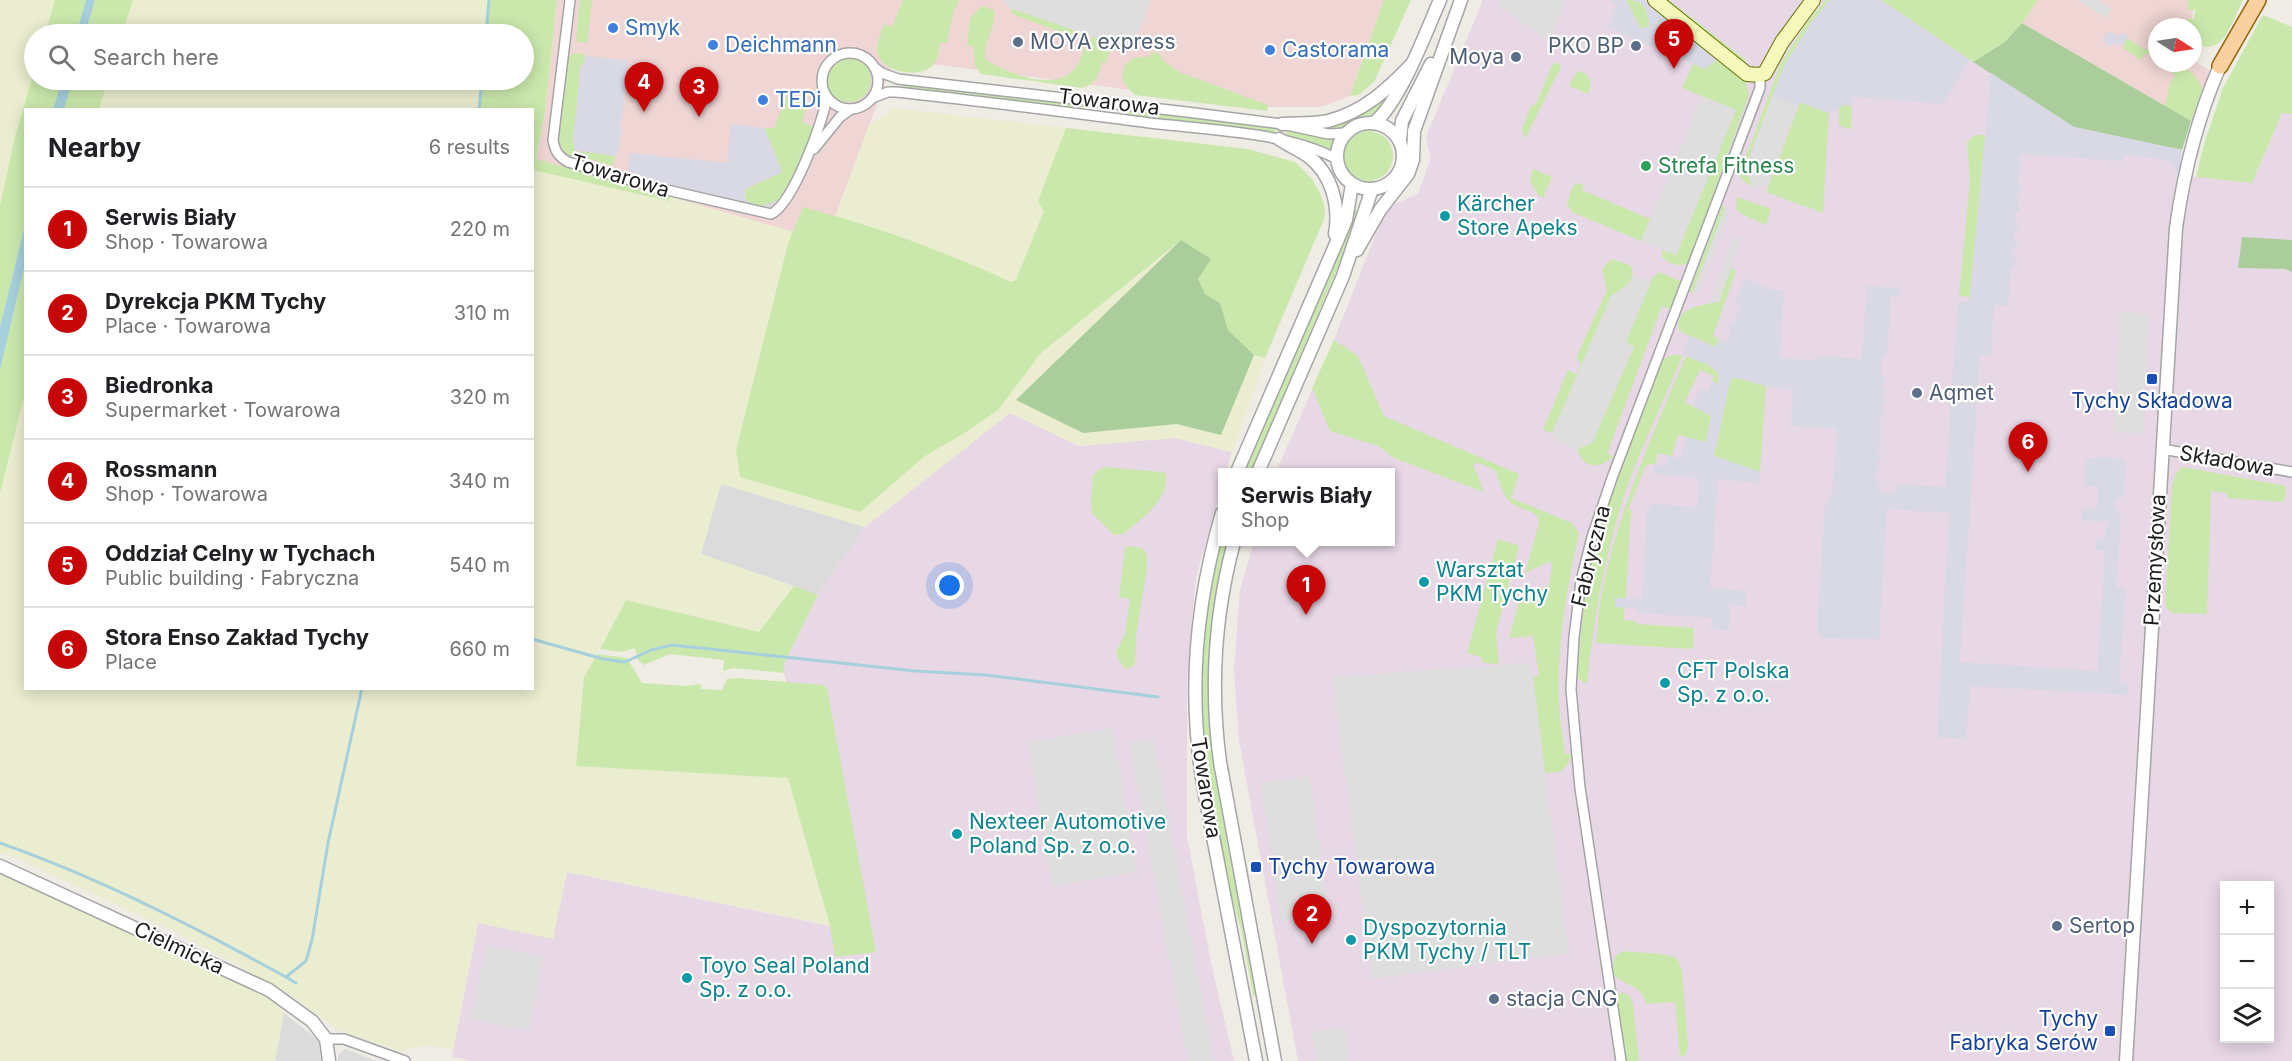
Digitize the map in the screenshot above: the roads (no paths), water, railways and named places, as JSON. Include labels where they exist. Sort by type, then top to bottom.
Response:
[{"type":"main road","points":[[1655,0],[1748,74],[1760,75]]},
{"type":"main road","name":"Fabryczna","points":[[1760,75],[1765,73],[1782,42],[1813,0]]},
{"type":"main road","points":[[2220,66],[2255,1]]},
{"type":"street","name":"Towarowa","points":[[570,0],[553,140],[554,149],[559,157],[568,162],[654,187],[764,214],[778,210],[784,203],[807,158],[825,110],[827,97]]},
{"type":"street","points":[[1374,123],[1394,96],[1411,65],[1440,0]]},
{"type":"street","points":[[1400,139],[1384,126],[1374,123],[1364,123],[1354,127],[1341,141],[1337,159],[1342,173],[1352,184],[1372,189],[1390,183],[1402,168],[1403,148],[1400,139],[1402,121],[1460,3]]},
{"type":"street","points":[[1343,276],[1380,210],[1408,174],[1413,160],[1414,131],[1450,26]]},
{"type":"street","points":[[853,53],[865,57],[874,67],[877,86],[872,98],[860,107],[851,109],[837,106],[827,97],[822,78],[823,71],[833,58],[840,54],[853,53]]},
{"type":"street","points":[[1282,124],[1326,121],[1355,112],[1385,91],[1411,65]]},
{"type":"street","name":"Przemysłowa","points":[[2126,1061],[2176,228],[2184,176],[2202,113],[2220,66]]},
{"type":"street","name":"Towarowa","points":[[874,67],[888,76],[909,81],[972,86],[1282,124],[1328,134],[1346,133]]},
{"type":"street","name":"Fabryczna","points":[[1621,1061],[1580,788],[1576,743],[1571,671],[1581,581],[1592,537],[1612,478],[1760,88],[1760,75]]},
{"type":"street","name":"Towarowa","points":[[872,98],[888,92],[919,95],[1279,139],[1323,152],[1337,159]]},
{"type":"street","name":"Towarowa","points":[[807,158],[840,117],[851,109]]},
{"type":"street","points":[[1279,139],[1310,158],[1330,187],[1337,208],[1337,221],[1330,255]]},
{"type":"street","points":[[1240,468],[1346,220],[1352,184]]},
{"type":"street","points":[[1259,468],[1343,276],[1372,189]]},
{"type":"street","name":"Składowa","points":[[2162,449],[2292,472]]},
{"type":"street","name":"Towarowa","points":[[1218,527],[1200,608],[1195,681],[1197,735],[1208,808],[1256,1061]]},
{"type":"street","name":"Towarowa","points":[[1233,546],[1219,621],[1215,685],[1216,720],[1220,762],[1275,1061]]},
{"type":"street","name":"Cielmicka","points":[[0,866],[269,990],[312,1021],[326,1039]]},
{"type":"street","points":[[1249,1021],[1267,1018]]},
{"type":"street","points":[[329,1061],[326,1039],[345,1039],[405,1061]]},
{"type":"water","points":[[86,0],[95,0],[88,24],[79,24]]},
{"type":"water","points":[[59,90],[70,90],[64,108],[53,108]]},
{"type":"water","points":[[24,229],[24,268],[0,370],[0,327]]},
{"type":"waterway","points":[[487,24],[489,0]]},
{"type":"waterway","points":[[479,108],[481,90]]},
{"type":"waterway","points":[[534,640],[603,659],[625,662],[651,650],[672,645],[915,671],[986,675],[1158,697]]},
{"type":"waterway","points":[[0,843],[146,904],[286,977],[306,961],[312,940],[328,843],[362,690]]},
{"type":"waterway","points":[[286,977],[296,983]]},
{"type":"place","name":"Smyk","points":[[613,28]]},
{"type":"place","name":"MOYA express","points":[[1018,42]]},
{"type":"place","name":"Deichmann","points":[[713,45]]},
{"type":"place","name":"PKO BP","points":[[1636,46]]},
{"type":"place","name":"Castorama","points":[[1270,50]]},
{"type":"place","name":"Moya","points":[[1516,57]]},
{"type":"place","name":"Oddział Celny w Tychach","points":[[1674,69]]},
{"type":"place","name":"TEDi","points":[[763,100]]},
{"type":"place","name":"Rossmann","points":[[644,112]]},
{"type":"place","name":"Biedronka","points":[[699,117]]},
{"type":"place","name":"Strefa Fitness","points":[[1646,166]]},
{"type":"place","name":"Kärcher Store Apeks","points":[[1445,216]]},
{"type":"place","name":"Tychy Składowa","points":[[2152,379]]},
{"type":"place","name":"Aqmet","points":[[1917,393]]},
{"type":"place","name":"Stora Enso Zakład Tychy","points":[[2028,472]]},
{"type":"place","name":"Warsztat PKM Tychy","points":[[1424,582]]},
{"type":"place","name":"Serwis Biały","points":[[1306,615]]},
{"type":"place","name":"CFT Polska Sp. z o.o.","points":[[1665,683]]},
{"type":"place","name":"Nexteer Automotive Poland Sp. z o.o.","points":[[957,834]]},
{"type":"place","name":"Tychy Towarowa","points":[[1256,867]]},
{"type":"place","name":"Sertop","points":[[2057,926]]},
{"type":"place","name":"Dyspozytornia PKM Tychy / TLT","points":[[1351,940]]},
{"type":"place","name":"Dyrekcja PKM Tychy","points":[[1312,944]]},
{"type":"place","name":"Toyo Seal Poland Sp. z o.o.","points":[[687,978]]},
{"type":"place","name":"stacja CNG","points":[[1494,999]]},
{"type":"place","name":"Tychy Fabryka Serów","points":[[2110,1031]]}]
